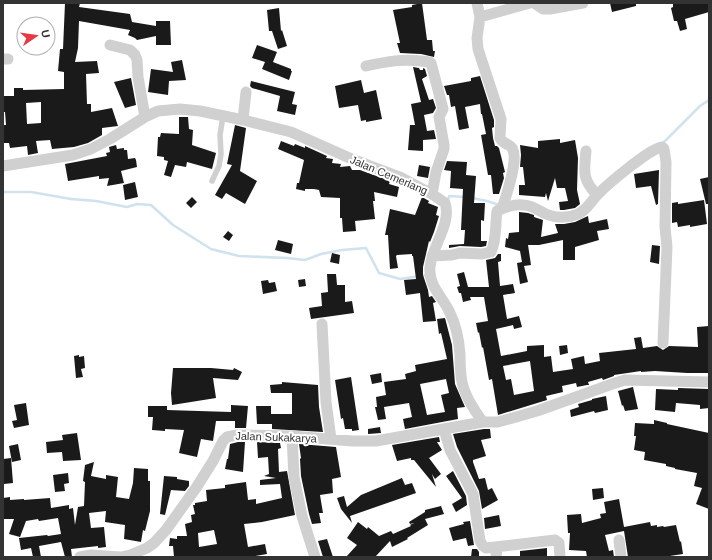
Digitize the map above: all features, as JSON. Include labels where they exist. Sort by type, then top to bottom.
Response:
[{"type":"street","points":[[477,3],[480,17],[477,38],[478,49],[501,119],[500,138],[504,143],[511,146],[514,153],[512,172],[502,209]]},
{"type":"street","points":[[480,17],[530,3]]},
{"type":"street","points":[[534,3],[543,9],[550,10],[583,3]]},
{"type":"street","points":[[110,45],[130,50],[135,55],[145,117]]},
{"type":"street","points":[[366,66],[402,60],[431,63],[443,109],[439,117],[444,145],[436,172],[432,194]]},
{"type":"street","points":[[243,120],[246,92]]},
{"type":"street","name":"Jalan Cemerlang","points":[[3,166],[73,155],[91,149],[158,111],[180,109],[243,120],[291,132],[354,160],[402,178],[432,194],[445,203],[447,216],[432,256],[430,275],[433,286],[450,312],[455,326],[460,353],[462,383],[476,413],[483,422]]},
{"type":"street","points":[[432,256],[460,253],[482,254],[491,252],[495,245],[495,224],[497,211],[502,209],[516,205],[524,205],[533,207],[549,216],[556,217],[567,217],[583,211],[589,206],[597,195],[620,174],[654,150],[659,148],[664,149],[666,162],[665,228],[667,253],[663,343]]},
{"type":"street","points":[[586,151],[584,174],[588,183],[597,195]]},
{"type":"street","points":[[322,324],[326,402],[331,440]]},
{"type":"street","points":[[483,422],[503,420],[537,411],[625,380],[709,382]]},
{"type":"street","name":"Jalan Sukakarya","points":[[80,557],[91,555],[121,557],[130,556],[154,543],[166,530],[196,488],[213,461],[223,441],[227,437],[237,435],[292,436],[331,440],[376,440],[483,422]]},
{"type":"street","points":[[444,429],[453,457],[468,482],[473,494],[481,544],[486,548],[497,552],[557,540],[560,545],[560,557]]},
{"type":"street","points":[[292,436],[294,477],[302,516],[315,557]]},
{"type":"street","points":[[619,540],[621,557]]},
{"type":"lane","points":[[212,181],[219,166],[221,154],[220,135],[222,116]]},
{"type":"building","points":[[65,3],[80,3],[79,7],[130,14],[132,22],[156,26],[156,21],[170,21],[171,45],[156,45],[156,36],[137,40],[128,35],[130,30],[79,21],[78,48],[75,62],[97,61],[99,73],[86,74],[87,104],[91,104],[91,112],[112,108],[118,126],[102,128],[102,135],[88,143],[74,147],[52,149],[50,140],[36,141],[38,153],[28,155],[27,146],[10,148],[9,143],[3,143],[3,125],[6,125],[5,112],[3,112],[3,96],[14,96],[14,88],[23,88],[23,90],[64,89],[64,72],[58,71],[60,49],[63,49]],"holes":[[[41,102],[41,123],[27,124],[26,103]]]},
{"type":"building","points":[[422,3],[427,40],[432,40],[433,51],[435,51],[434,57],[421,54],[400,53],[397,43],[400,43],[393,10],[412,7],[412,5]]},
{"type":"building","points":[[610,3],[636,3],[636,6],[612,12]]},
{"type":"building","points":[[673,3],[709,3],[709,12],[685,19],[687,29],[680,31],[677,21],[674,21],[671,8],[673,7]]},
{"type":"building","points":[[279,8],[281,31],[282,30],[287,46],[278,49],[272,31],[269,31],[267,10]]},
{"type":"building","points":[[257,45],[277,52],[273,62],[291,69],[292,71],[289,80],[262,69],[265,62],[252,58]]},
{"type":"building","points":[[182,60],[186,80],[169,81],[168,95],[148,92],[151,69],[173,72],[171,62]]},
{"type":"building","points":[[413,67],[419,68],[420,70],[423,70],[423,68],[425,69],[427,76],[422,79],[429,100],[433,99],[436,108],[433,113],[424,115],[427,131],[434,130],[436,139],[423,140],[423,151],[408,150],[410,125],[415,125],[411,104],[421,102]]},
{"type":"building","points":[[480,76],[494,120],[494,127],[492,128],[495,146],[499,148],[505,172],[503,173],[504,178],[499,194],[493,194],[491,175],[488,175],[481,135],[486,134],[480,104],[465,107],[469,128],[459,130],[455,106],[451,107],[449,95],[447,95],[444,86],[471,81],[471,78]]},
{"type":"building","points":[[131,78],[136,105],[125,108],[114,82]]},
{"type":"building","points":[[361,80],[364,93],[376,90],[382,119],[366,122],[366,120],[361,121],[358,105],[339,108],[335,86]]},
{"type":"building","points":[[251,81],[295,92],[292,104],[297,105],[295,115],[277,111],[280,96],[252,88],[250,86]]},
{"type":"building","points":[[179,117],[188,117],[189,129],[193,130],[192,145],[216,153],[212,169],[187,162],[186,167],[175,165],[171,177],[164,175],[168,161],[164,160],[164,157],[157,156],[158,137],[160,137],[161,133],[179,134]]},
{"type":"building","points":[[235,125],[246,128],[240,171],[257,181],[245,204],[226,193],[222,199],[215,195],[232,165],[227,164]]},
{"type":"building","points":[[560,139],[560,143],[575,140],[578,158],[577,190],[580,204],[575,208],[564,210],[560,210],[559,202],[568,201],[565,188],[557,188],[555,178],[548,201],[546,193],[545,197],[519,195],[519,185],[525,185],[523,167],[520,167],[520,145],[538,148],[538,141]]},
{"type":"building","points":[[281,141],[294,146],[295,144],[305,148],[305,146],[327,156],[326,158],[333,159],[332,163],[341,164],[340,167],[350,166],[352,170],[360,170],[390,181],[389,184],[399,187],[397,197],[374,192],[375,201],[373,201],[375,219],[355,221],[356,231],[343,232],[342,218],[340,218],[340,198],[321,197],[319,190],[305,189],[305,191],[296,189],[297,183],[299,183],[304,160],[278,149]]},
{"type":"building","points":[[116,145],[117,149],[124,148],[124,150],[127,150],[128,159],[135,158],[136,160],[137,167],[121,171],[124,183],[107,186],[109,178],[99,179],[99,176],[68,181],[65,164],[107,156],[106,153],[110,152],[109,147]]},
{"type":"building","points":[[447,161],[467,162],[466,175],[476,176],[474,203],[485,203],[484,221],[481,220],[481,241],[487,241],[486,246],[460,246],[449,248],[449,245],[464,244],[465,230],[461,230],[463,189],[450,188],[451,171],[444,170]]},
{"type":"building","points":[[419,165],[430,167],[428,178],[417,176]]},
{"type":"building","points":[[659,170],[658,204],[656,205],[651,186],[636,188],[634,174]]},
{"type":"building","points":[[709,177],[709,204],[706,204],[700,179]]},
{"type":"building","points":[[135,182],[138,197],[125,200],[123,185]]},
{"type":"building","points":[[192,197],[197,202],[191,208],[186,203]]},
{"type":"building","points":[[422,197],[429,201],[428,203],[438,207],[436,215],[439,216],[430,242],[429,241],[423,267],[423,275],[429,297],[432,296],[436,302],[433,303],[436,321],[423,322],[420,293],[406,295],[404,280],[416,279],[413,256],[412,254],[397,255],[398,268],[390,269],[388,235],[385,235],[390,209],[415,215]]},
{"type":"building","points":[[704,200],[707,224],[690,227],[690,225],[678,227],[677,222],[672,223],[672,203],[678,202],[678,204]]},
{"type":"building","points":[[519,212],[534,215],[534,217],[543,220],[541,237],[558,233],[555,224],[575,222],[588,216],[589,223],[607,219],[609,229],[597,231],[599,240],[575,247],[575,260],[563,260],[563,240],[539,245],[528,245],[531,265],[524,266],[528,282],[520,284],[517,263],[522,262],[520,251],[505,247],[506,238],[508,239],[509,233],[519,232]]},
{"type":"building","points":[[228,231],[233,235],[229,241],[223,237]]},
{"type":"building","points":[[278,240],[293,244],[291,254],[275,250]]},
{"type":"building","points":[[652,245],[660,246],[659,264],[650,262]]},
{"type":"building","points":[[332,253],[340,255],[339,264],[330,262]]},
{"type":"building","points":[[498,254],[501,254],[501,261],[498,262],[500,286],[513,284],[515,293],[503,295],[507,319],[519,316],[522,327],[514,329],[513,325],[496,329],[501,356],[527,351],[527,346],[544,345],[544,357],[551,356],[553,372],[573,369],[571,359],[584,356],[585,364],[600,361],[599,353],[636,349],[634,338],[641,337],[643,348],[657,346],[663,350],[669,346],[698,347],[697,327],[709,326],[709,373],[641,371],[614,375],[603,380],[602,378],[588,382],[589,385],[577,387],[576,383],[562,386],[563,392],[546,396],[547,400],[498,415],[492,379],[489,380],[483,347],[482,348],[476,323],[488,321],[484,297],[470,297],[471,300],[463,302],[461,293],[459,293],[457,287],[460,286],[457,274],[464,272],[468,287],[489,287],[486,260],[495,258]],"holes":[[[530,361],[534,391],[514,395],[511,379],[506,380],[503,366]]]},
{"type":"building","points":[[327,274],[336,274],[337,285],[345,285],[345,302],[352,301],[354,313],[311,319],[309,308],[322,306],[321,293],[328,292]]},
{"type":"building","points":[[305,279],[306,286],[299,287],[298,280]]},
{"type":"building","points":[[268,280],[269,283],[275,282],[277,291],[263,294],[261,281]]},
{"type":"building","points":[[445,318],[452,345],[455,384],[465,407],[457,408],[458,419],[405,429],[403,419],[412,417],[409,403],[384,407],[386,419],[378,420],[375,407],[377,407],[376,397],[386,395],[384,382],[406,379],[405,374],[416,371],[415,365],[447,359],[441,333],[439,334],[437,319]],"holes":[[[446,379],[449,393],[441,395],[445,412],[427,415],[420,384]]]},
{"type":"building","points":[[567,345],[568,353],[560,355],[559,346]]},
{"type":"building","points":[[79,355],[79,357],[84,356],[85,368],[81,369],[83,377],[76,378],[74,356]]},
{"type":"building","points":[[173,368],[211,368],[233,370],[234,368],[242,372],[238,380],[213,378],[216,398],[172,405],[171,393]]},
{"type":"building","points":[[381,373],[382,382],[372,384],[370,375]]},
{"type":"building","points":[[351,377],[359,430],[352,431],[352,429],[345,429],[343,418],[341,419],[335,380]]},
{"type":"building","points":[[282,382],[318,385],[319,407],[323,432],[272,429],[272,424],[257,424],[256,406],[271,406],[271,414],[292,414],[292,393],[271,393],[270,385],[282,384]]},
{"type":"building","points":[[633,387],[638,409],[625,411],[618,391]]},
{"type":"building","points":[[678,388],[709,389],[709,408],[700,409],[700,405],[676,403],[675,412],[655,410],[656,389],[678,390]]},
{"type":"building","points":[[606,396],[608,410],[595,413],[594,411],[571,417],[570,410],[579,407],[578,404]]},
{"type":"building","points":[[26,403],[29,425],[14,428],[12,421],[17,420],[14,405]]},
{"type":"building","points":[[231,405],[248,406],[246,428],[235,428],[235,421],[216,421],[213,441],[201,439],[197,457],[179,453],[184,430],[152,430],[153,417],[148,417],[148,406],[167,406],[167,410],[231,412]]},
{"type":"building","points":[[654,420],[709,433],[709,509],[696,504],[702,488],[694,486],[697,473],[675,469],[666,466],[666,464],[644,460],[645,452],[634,450],[636,436],[634,436],[635,423],[654,424]]},
{"type":"building","points":[[380,427],[381,433],[368,434],[368,429]]},
{"type":"building","points":[[490,429],[491,438],[481,440],[486,456],[473,460],[473,462],[479,479],[485,478],[488,490],[492,488],[498,500],[482,509],[479,491],[457,447],[453,434]]},
{"type":"building","points":[[77,433],[81,460],[63,461],[62,452],[47,453],[46,442],[63,440],[62,435]]},
{"type":"building","points":[[439,437],[440,442],[437,442],[442,450],[429,458],[441,474],[435,479],[432,474],[436,487],[414,460],[411,460],[411,458],[397,461],[392,445]]},
{"type":"building","points":[[245,442],[243,472],[225,469],[230,444]]},
{"type":"building","points":[[257,442],[280,443],[281,448],[278,449],[279,472],[287,471],[295,515],[244,524],[248,547],[265,544],[267,554],[249,557],[174,557],[173,546],[169,546],[170,538],[177,539],[177,536],[187,536],[185,524],[192,522],[191,515],[195,514],[193,505],[195,505],[195,503],[207,501],[206,490],[225,488],[225,485],[246,482],[248,500],[256,499],[256,504],[282,498],[280,484],[260,485],[260,480],[276,478],[264,476],[269,474],[268,457],[258,458]],"holes":[[[214,530],[217,544],[199,547],[198,533]]]},
{"type":"building","points":[[18,444],[21,460],[12,462],[9,446]]},
{"type":"building","points":[[299,444],[336,447],[341,477],[332,479],[333,493],[320,495],[323,513],[319,513],[321,523],[312,524],[309,514],[301,476]]},
{"type":"building","points":[[11,458],[13,483],[4,484],[3,459]]},
{"type":"building","points":[[94,462],[91,476],[106,479],[106,475],[118,477],[116,497],[129,499],[133,483],[134,468],[148,469],[148,481],[150,481],[150,511],[145,531],[143,530],[141,542],[124,539],[125,525],[105,522],[106,511],[89,513],[91,528],[104,527],[106,547],[98,548],[98,546],[71,549],[72,557],[65,557],[61,542],[39,546],[41,557],[33,557],[31,548],[21,550],[19,538],[61,534],[58,518],[39,521],[38,519],[26,521],[20,537],[9,534],[14,519],[3,519],[3,498],[10,497],[10,500],[24,500],[50,498],[51,508],[69,505],[69,509],[73,508],[75,525],[78,507],[84,506],[85,482],[83,481],[85,465]]},
{"type":"building","points":[[453,471],[466,496],[467,505],[456,512],[452,504],[462,498],[446,476]]},
{"type":"building","points":[[68,473],[69,483],[64,484],[65,491],[55,492],[53,475]]},
{"type":"building","points":[[164,476],[177,477],[177,479],[189,481],[189,486],[185,491],[171,490],[165,515],[160,514]]},
{"type":"building","points":[[402,478],[405,485],[412,483],[416,493],[350,516],[352,523],[341,509],[337,498],[344,496],[347,507],[361,495]]},
{"type":"building","points":[[603,488],[604,498],[593,500],[592,489]]},
{"type":"building","points":[[619,499],[624,527],[650,522],[651,526],[657,525],[657,527],[676,525],[683,554],[663,557],[628,557],[624,531],[605,535],[609,551],[613,550],[614,557],[587,557],[586,551],[569,550],[570,533],[568,533],[567,515],[581,514],[582,523],[601,518],[600,514],[606,513],[604,502]]},
{"type":"building","points":[[441,506],[444,514],[425,519],[428,525],[407,538],[408,539],[392,547],[390,541],[375,557],[346,557],[357,545],[347,538],[358,522],[367,529],[368,527],[379,536],[391,531],[393,534],[411,526],[410,525],[414,523],[410,524],[409,522],[425,512],[425,510]]},
{"type":"building","points":[[499,515],[501,526],[485,529],[484,518]]},
{"type":"building","points":[[470,521],[474,545],[468,546],[466,538],[453,541],[449,528],[464,524],[463,522]]},
{"type":"building","points":[[327,539],[333,557],[323,557],[318,541]]},
{"type":"building","points":[[547,548],[547,557],[520,557],[520,551]]},
{"type":"building","points":[[472,549],[477,549],[479,552],[479,557],[471,557]]},
{"type":"waterway","points":[[662,144],[700,106],[709,100]]},
{"type":"waterway","points":[[3,192],[31,192],[127,207],[137,204],[151,205],[173,225],[211,249],[239,256],[305,260],[321,254],[366,248],[379,273],[400,279],[427,275]]},
{"type":"waterway","points":[[448,201],[449,196],[465,197]]},
{"type":"waterway","points":[[472,198],[499,205]]}]
